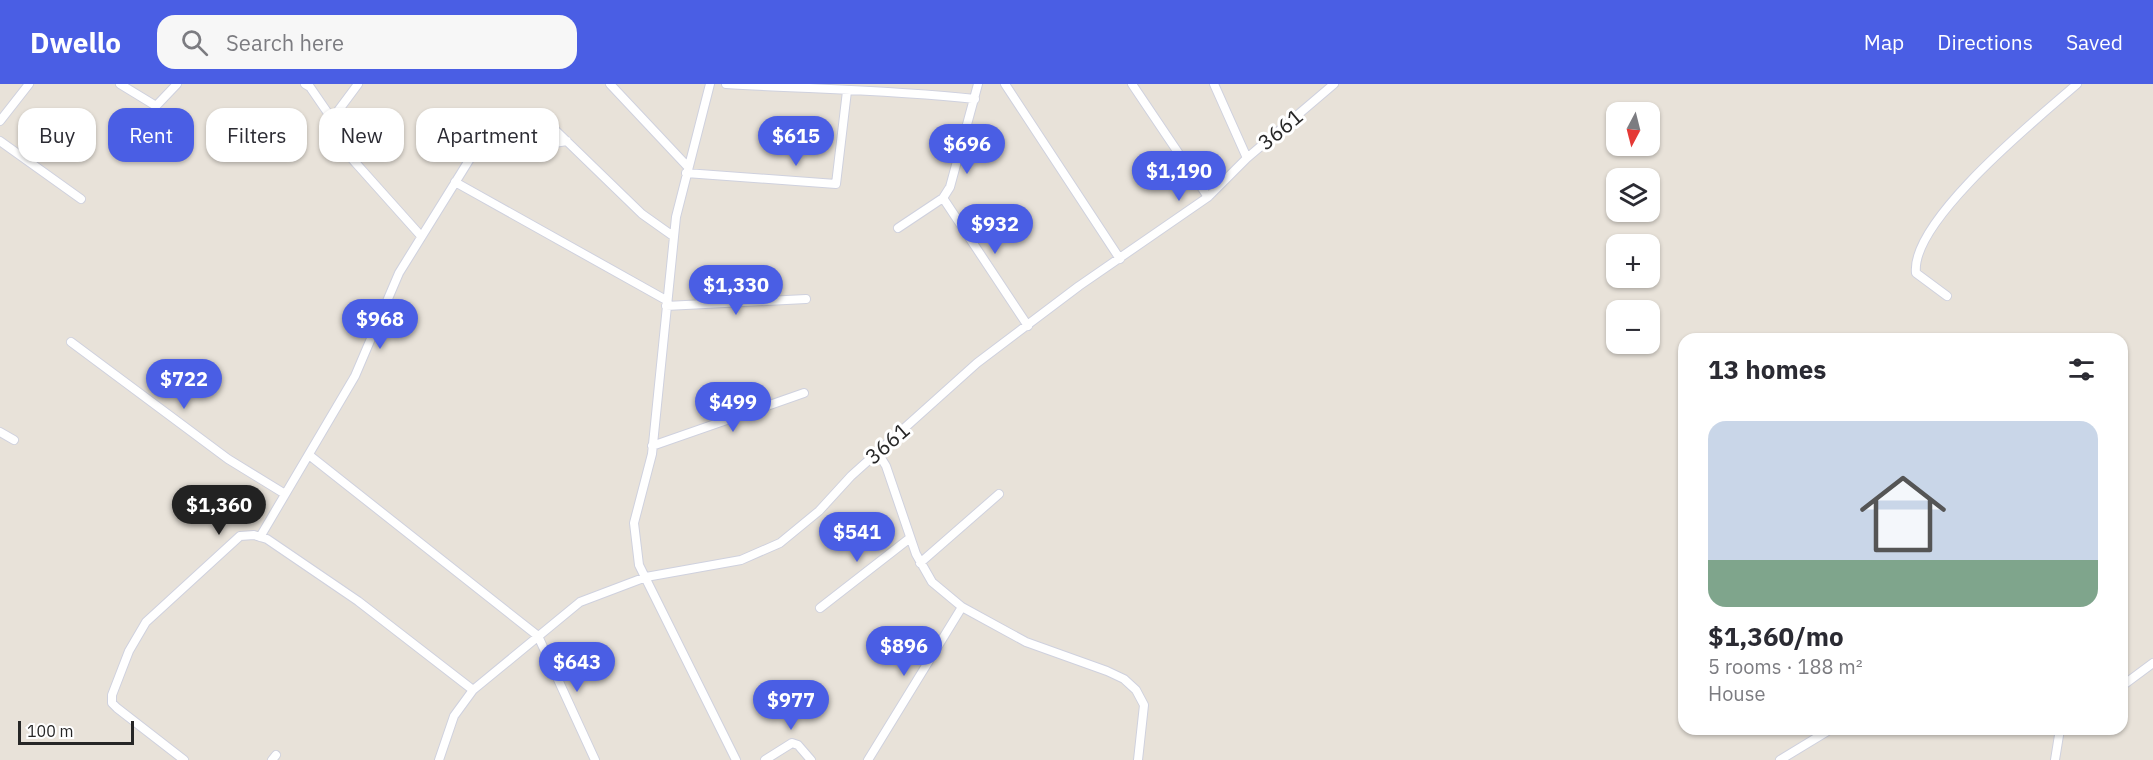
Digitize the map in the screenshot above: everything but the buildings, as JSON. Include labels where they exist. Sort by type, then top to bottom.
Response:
[{"type":"street","points":[[0,120],[29,84]]},
{"type":"street","points":[[120,84],[156,106],[177,84]]},
{"type":"street","points":[[305,84],[310,87],[324,108]]},
{"type":"street","points":[[340,108],[358,84]]},
{"type":"street","points":[[610,84],[687,170],[836,184],[847,91]]},
{"type":"street","points":[[710,84],[687,170],[673,236],[652,447],[634,523],[639,565],[736,760]]},
{"type":"street","points":[[726,84],[887,91],[975,99]]},
{"type":"street","points":[[898,228],[943,198],[950,188],[978,84]]},
{"type":"street","points":[[1005,84],[1120,259]]},
{"type":"street","points":[[1132,84],[1208,197]]},
{"type":"street","points":[[1214,84],[1247,158]]},
{"type":"street","name":"3661","points":[[439,760],[454,716],[472,690],[580,602],[646,577],[726,564],[768,549],[819,511],[850,476],[977,363],[1208,197],[1247,158],[1334,84]]},
{"type":"street","points":[[1947,296],[1916,273],[1916,259],[1942,212],[1972,181],[2077,84]]},
{"type":"street","points":[[559,133],[642,214],[673,236]]},
{"type":"street","points":[[0,141],[81,199]]},
{"type":"street","points":[[559,142],[567,141]]},
{"type":"street","points":[[355,162],[421,236]]},
{"type":"street","points":[[260,537],[355,376],[399,273],[468,162]]},
{"type":"street","points":[[455,182],[666,303],[806,299]]},
{"type":"street","points":[[943,198],[1028,326]]},
{"type":"street","points":[[71,342],[228,459],[285,494]]},
{"type":"street","points":[[652,447],[804,393]]},
{"type":"street","points":[[0,432],[14,440]]},
{"type":"street","points":[[878,453],[886,465],[920,563],[932,582],[962,607],[1026,642],[1124,679],[1136,690],[1144,705],[1138,760]]},
{"type":"street","points":[[309,455],[538,636],[595,760]]},
{"type":"street","points":[[920,563],[999,494]]},
{"type":"street","points":[[184,760],[117,708],[112,703],[112,695],[129,651],[146,622],[240,536],[260,537],[358,601],[472,690]]},
{"type":"street","points":[[820,608],[910,538]]},
{"type":"street","points":[[868,760],[962,607]]},
{"type":"street","points":[[2128,682],[2153,663]]},
{"type":"street","points":[[1780,760],[1821,735]]},
{"type":"street","points":[[2055,760],[2059,735]]},
{"type":"street","points":[[765,760],[792,743],[798,745],[811,760]]}]
